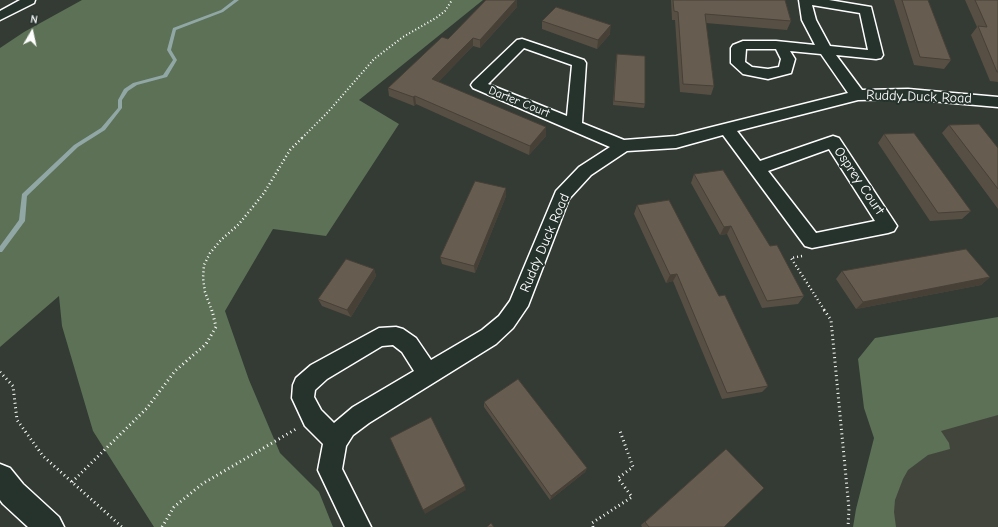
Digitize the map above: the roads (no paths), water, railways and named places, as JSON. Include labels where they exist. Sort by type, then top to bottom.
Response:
[{"type":"street","points":[[0,16],[29,0]]},
{"type":"street","points":[[781,46],[826,50],[876,55],[866,10],[806,0],[809,20],[826,50],[858,95]]},
{"type":"street","name":"Darter Court","points":[[574,124],[579,64],[522,43],[478,86],[574,124],[623,146]]},
{"type":"street","name":"Ruddy Duck Road","points":[[358,527],[330,470],[332,453],[336,440],[345,427],[361,415],[489,338],[506,322],[518,306],[562,196],[585,171],[623,146],[676,142],[858,95],[908,94],[998,102]]},
{"type":"street","points":[[727,129],[758,168]]},
{"type":"street","name":"Osprey Court","points":[[833,142],[888,226],[812,241],[758,168],[833,142]]},
{"type":"street","points":[[336,440],[313,418],[303,398],[304,386],[319,372],[379,337],[396,336],[409,345],[428,374]]},
{"type":"street","points":[[0,478],[13,494],[49,527]]},
{"type":"waterway","points":[[0,250],[22,221],[24,195],[76,146],[103,129],[120,108],[120,100],[126,90],[135,84],[165,76],[175,60],[169,50],[174,29],[222,11],[237,0]]}]
